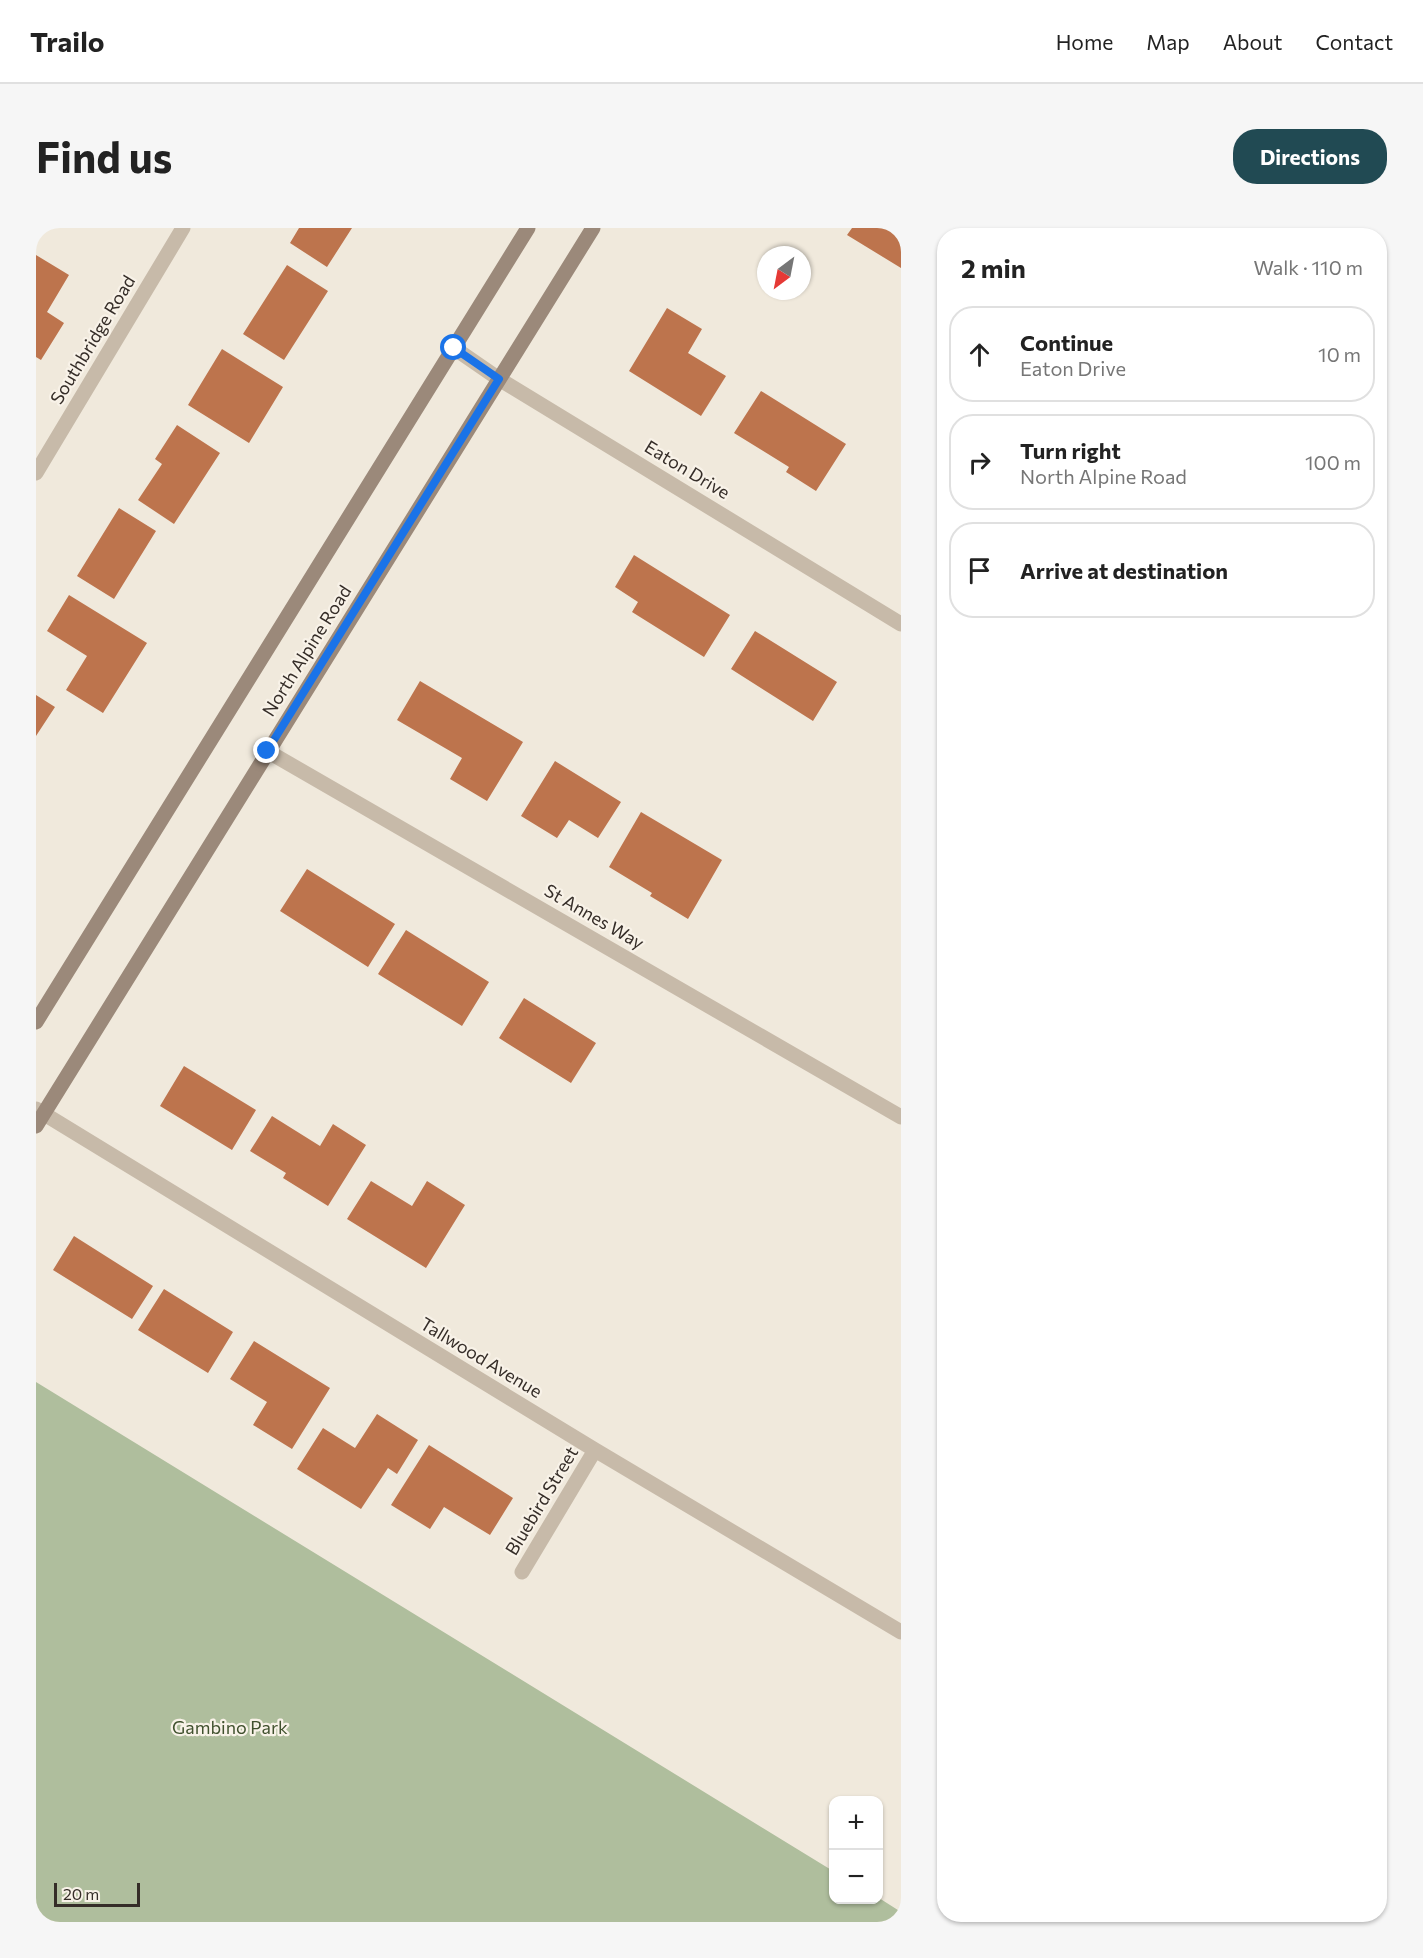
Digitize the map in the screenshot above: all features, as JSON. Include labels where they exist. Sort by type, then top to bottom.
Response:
[{"type":"main road","name":"North Alpine Road","points":[[36,1022],[528,228]]},
{"type":"main road","name":"North Alpine Road","points":[[38,1116],[592,228]]},
{"type":"street","name":"Southbridge Road","points":[[36,473],[183,228]]},
{"type":"street","name":"Eaton Drive","points":[[454,348],[499,379],[901,624]]},
{"type":"street","name":"St Annes Way","points":[[267,751],[901,1117]]},
{"type":"street","name":"Tallwood Avenue","points":[[38,1116],[901,1632]]},
{"type":"street","name":"Bluebird Street","points":[[522,1572],[595,1450]]},
{"type":"green space","name":"Gambino Park","points":[[36,1382],[829,1869],[829,1904],[883,1904],[883,1901],[901,1912],[901,1922],[36,1922]]},
{"type":"building","points":[[299,228],[352,228],[327,267],[290,243]]},
{"type":"building","points":[[852,228],[901,228],[901,268],[847,235]]},
{"type":"building","points":[[36,255],[69,275],[47,312],[64,323],[41,360],[36,357]]},
{"type":"building","points":[[287,265],[328,291],[284,360],[243,334]]},
{"type":"building","points":[[667,308],[702,329],[688,353],[726,376],[701,416],[629,371]]},
{"type":"building","points":[[222,349],[283,387],[249,443],[188,405]]},
{"type":"building","points":[[761,391],[846,444],[816,491],[786,472],[789,467],[734,433]]},
{"type":"building","points":[[177,425],[220,453],[174,524],[138,500],[162,464],[155,459]]},
{"type":"building","points":[[119,508],[156,531],[114,599],[77,576]]},
{"type":"building","points":[[634,555],[730,615],[704,657],[632,612],[638,602],[615,587]]},
{"type":"building","points":[[69,595],[147,643],[103,713],[66,690],[87,656],[47,631]]},
{"type":"building","points":[[755,631],[837,682],[813,721],[731,669]]},
{"type":"building","points":[[420,681],[523,742],[487,801],[450,779],[462,758],[397,720]]},
{"type":"building","points":[[36,695],[55,707],[36,736]]},
{"type":"building","points":[[555,761],[621,802],[598,838],[569,820],[557,838],[521,816]]},
{"type":"building","points":[[641,812],[722,860],[688,919],[650,896],[652,893],[609,867]]},
{"type":"building","points":[[307,869],[395,924],[368,967],[280,911]]},
{"type":"building","points":[[406,930],[489,982],[462,1026],[378,974]]},
{"type":"building","points":[[524,998],[596,1043],[571,1083],[499,1038]]},
{"type":"building","points":[[184,1066],[256,1110],[232,1150],[160,1106]]},
{"type":"building","points":[[272,1116],[320,1146],[333,1124],[366,1145],[328,1206],[283,1178],[286,1173],[250,1151]]},
{"type":"building","points":[[371,1181],[412,1206],[427,1181],[465,1205],[426,1268],[347,1219]]},
{"type":"building","points":[[74,1236],[153,1286],[132,1319],[53,1270]]},
{"type":"building","points":[[164,1289],[233,1332],[208,1373],[138,1330]]},
{"type":"building","points":[[254,1341],[330,1388],[292,1449],[253,1425],[267,1402],[230,1379]]},
{"type":"building","points":[[377,1414],[418,1440],[397,1474],[388,1468],[361,1509],[297,1469],[323,1428],[355,1448]]},
{"type":"building","points":[[429,1445],[513,1498],[490,1535],[444,1507],[430,1529],[391,1505]]},
{"type":"route","points":[[267,751],[499,379],[454,348]]}]
